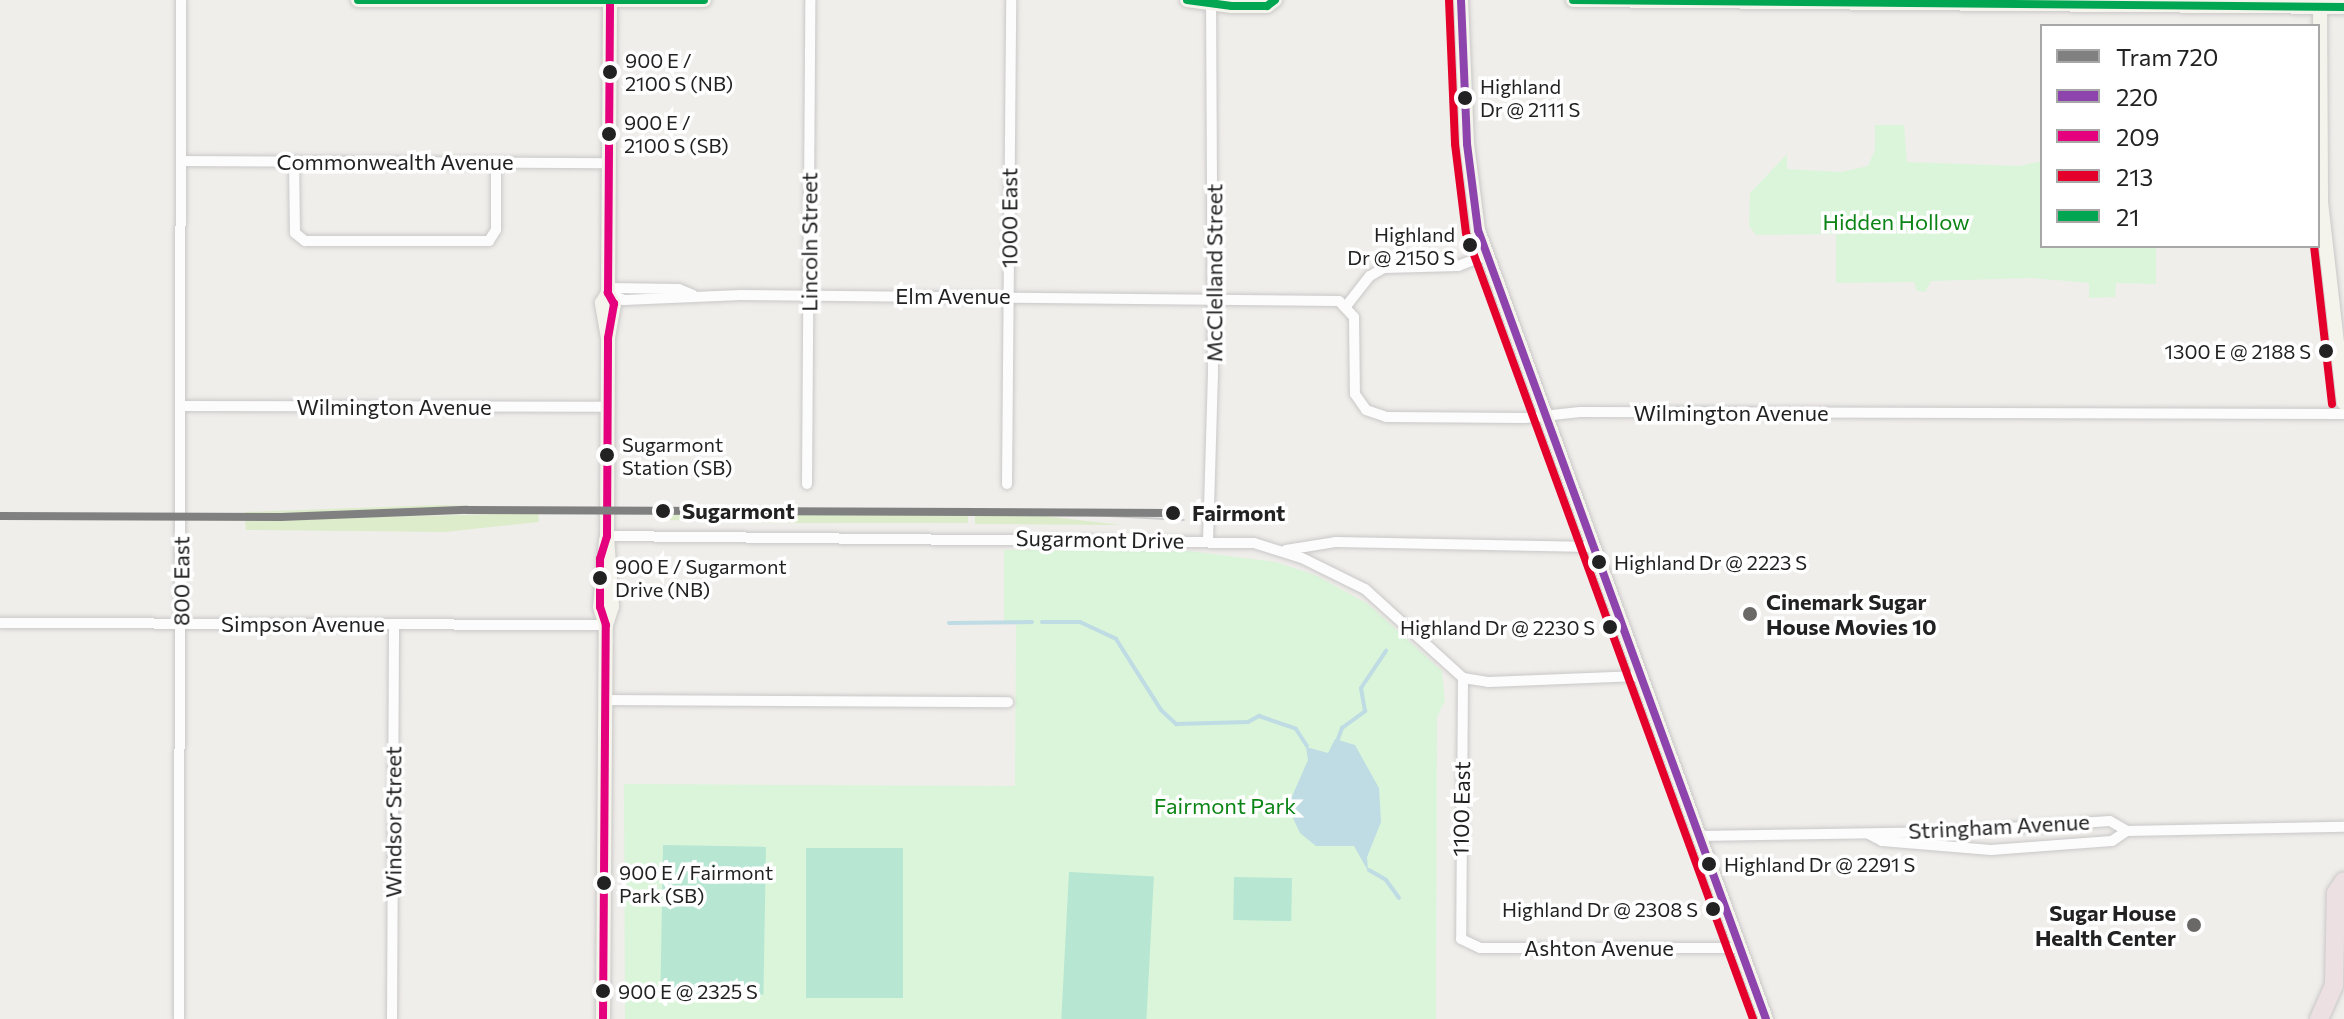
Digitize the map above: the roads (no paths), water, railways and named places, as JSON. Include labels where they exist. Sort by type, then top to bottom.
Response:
[{"type":"highway","points":[[2319,1019],[2334,985],[2336,893],[2344,881]]},
{"type":"street","name":"800 East","points":[[179,1019],[181,0]]},
{"type":"street","points":[[358,0],[704,0]]},
{"type":"street","points":[[603,1019],[606,625],[600,607],[600,559],[607,536],[608,338],[614,304],[608,290],[610,0]]},
{"type":"street","name":"Lincoln Street","points":[[807,484],[810,0]]},
{"type":"street","name":"1000 East","points":[[1007,484],[1011,0]]},
{"type":"street","points":[[1187,0],[1267,6],[1275,0]]},
{"type":"street","points":[[1461,0],[1469,178],[1487,255],[1766,1019]]},
{"type":"street","points":[[1573,0],[2320,3],[2344,7]]},
{"type":"street","points":[[2343,0],[2344,13]]},
{"type":"street","name":"McClelland Street","points":[[1208,541],[1216,2]]},
{"type":"street","points":[[2320,3],[2321,202],[2344,403]]},
{"type":"street","name":"Commonwealth Avenue","points":[[182,161],[609,163]]},
{"type":"street","points":[[294,161],[297,238],[335,241],[489,241],[496,230],[496,162]]},
{"type":"street","points":[[1213,297],[1347,305],[1379,270],[1458,266],[1487,255]]},
{"type":"street","name":"Elm Avenue","points":[[608,290],[679,289],[693,295],[1213,297]]},
{"type":"street","name":"Wilmington Avenue","points":[[1347,305],[1354,317],[1353,388],[1372,414],[2344,414]]},
{"type":"street","name":"Wilmington Avenue","points":[[181,406],[607,407]]},
{"type":"street","name":"Sugarmont Drive","points":[[607,536],[1208,541],[1284,551],[1336,542],[1592,547]]},
{"type":"street","points":[[1284,551],[1379,599],[1463,678],[1488,682],[1640,676]]},
{"type":"street","name":"Simpson Avenue","points":[[0,623],[606,625]]},
{"type":"street","name":"Windsor Street","points":[[392,1019],[394,624]]},
{"type":"street","name":"1100 East","points":[[1461,939],[1463,678]]},
{"type":"street","points":[[606,700],[1008,702]]},
{"type":"street","name":"Stringham Avenue","points":[[1698,836],[1735,831],[1869,834],[2110,821],[2127,831],[2344,827]]},
{"type":"street","name":"Stringham Avenue","points":[[1869,834],[1882,841],[1991,850],[2112,841],[2127,831]]},
{"type":"street","name":"Ashton Avenue","points":[[1461,939],[1480,948],[1740,948]]},
{"type":"water","points":[[1335,739],[1355,745],[1379,788],[1381,822],[1367,857],[1368,871],[1354,846],[1316,846],[1300,833],[1292,816],[1290,801],[1308,760],[1306,747],[1328,753]]},
{"type":"waterway","points":[[949,623],[1032,622]]},
{"type":"waterway","points":[[1042,622],[1080,622],[1116,639],[1161,710],[1176,724],[1248,722],[1259,716],[1296,729],[1307,746]]},
{"type":"waterway","points":[[1338,739],[1342,728],[1365,711],[1361,688],[1386,651]]},
{"type":"waterway","points":[[1369,870],[1386,880],[1399,898]]},
{"type":"tram line","name":"720","points":[[0,516],[281,517],[467,510],[1173,513]]},
{"type":"tram line","points":[[1033,512],[1184,520]]},
{"type":"place","name":"900 E / 2100 S (NB)","points":[[610,72]]},
{"type":"place","name":"Highland Dr @ 2111 S","points":[[1465,98]]},
{"type":"place","name":"900 E / 2100 S (SB)","points":[[609,134]]},
{"type":"place","name":"Highland Dr @ 2150 S","points":[[1470,245]]},
{"type":"place","name":"1300 E @ 2188 S","points":[[2326,351]]},
{"type":"place","name":"Sugarmont Station (SB)","points":[[607,455]]},
{"type":"place","name":"Sugarmont","points":[[663,511]]},
{"type":"place","name":"Fairmont","points":[[1173,513]]},
{"type":"place","name":"Highland Dr @ 2223 S","points":[[1599,562]]},
{"type":"place","name":"900 E / Sugarmont Drive (NB)","points":[[600,578]]},
{"type":"place","name":"Cinemark Sugar House Movies 10","points":[[1750,614]]},
{"type":"place","name":"Highland Dr @ 2230 S","points":[[1610,627]]},
{"type":"place","name":"Highland Dr @ 2291 S","points":[[1709,864]]},
{"type":"place","name":"900 E / Fairmont Park (SB)","points":[[604,883]]},
{"type":"place","name":"Highland Dr @ 2308 S","points":[[1713,909]]},
{"type":"place","name":"Sugar House Health Center","points":[[2194,925]]},
{"type":"place","name":"900 E @ 2325 S","points":[[603,991]]},
{"type":"park label","name":"Hidden Hollow","points":[[1896,222]]},
{"type":"park label","name":"Fairmont Park","points":[[1225,806]]}]
